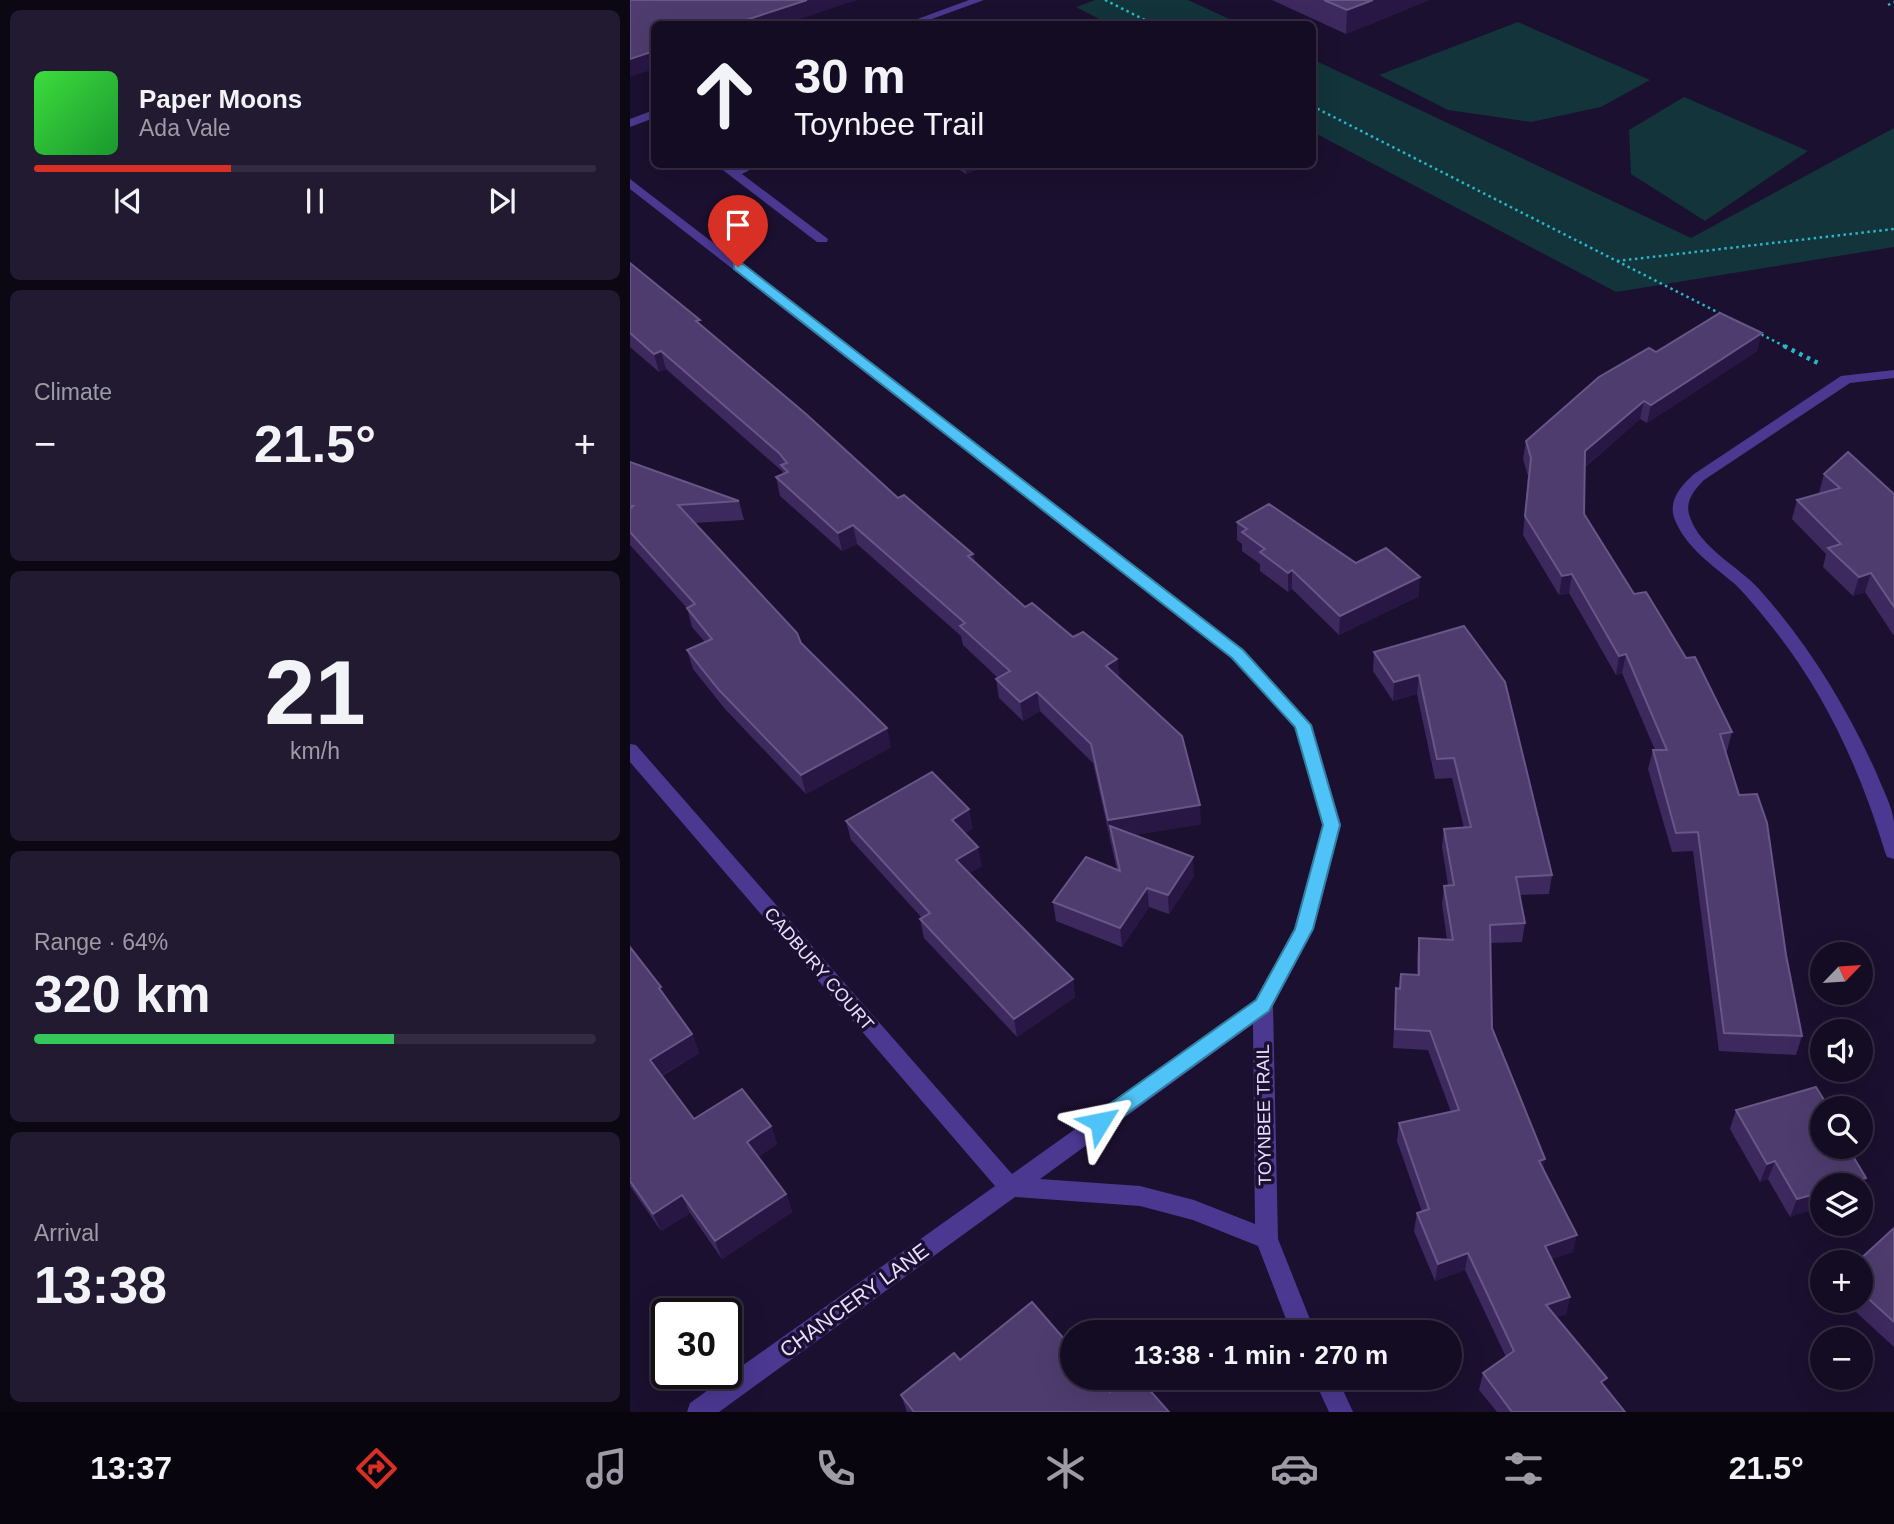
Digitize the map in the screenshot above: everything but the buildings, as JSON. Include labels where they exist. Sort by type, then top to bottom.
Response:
[{"type":"street","points":[[918,21],[979,0]]},
{"type":"street","points":[[630,123],[651,115]]},
{"type":"street","points":[[726,168],[822,239]]},
{"type":"street","points":[[733,173],[745,168]]},
{"type":"street","name":"TOYNBEE TRAIL","points":[[630,183],[1238,654],[1303,725],[1332,825],[1304,929],[1262,1006],[1267,1239],[1298,1320]]},
{"type":"street","points":[[1894,374],[1846,379],[1699,477],[1681,499],[1681,515],[1685,524],[1751,591],[1804,655],[1841,716],[1865,764],[1883,810],[1894,852]]},
{"type":"street","name":"CADBURY COURT","points":[[630,750],[1009,1187]]},
{"type":"street","name":"CHANCERY LANE","points":[[699,1412],[1262,1006]]},
{"type":"street","points":[[1009,1187],[1139,1196],[1194,1210],[1267,1239]]},
{"type":"street","points":[[1331,1390],[1341,1412]]},
{"type":"path","points":[[1105,0],[1147,21]]},
{"type":"path","points":[[1888,5],[1894,2]]},
{"type":"path","points":[[1316,108],[1714,308],[1846,379]]},
{"type":"path","points":[[1616,261],[1894,229]]},
{"type":"green space","points":[[1095,0],[1188,0],[1234,21],[1103,21],[1076,7]]},
{"type":"green space","points":[[1518,22],[1650,80],[1601,107],[1531,122],[1448,110],[1379,75]]},
{"type":"green space","points":[[1316,61],[1691,238],[1894,128],[1894,247],[1616,292],[1316,134]]},
{"type":"green space","points":[[1684,97],[1808,151],[1705,221],[1631,174],[1629,130]]},
{"type":"route","points":[[738,267],[1238,654],[1303,725],[1332,825],[1304,929],[1262,1006],[1100,1122]]}]
